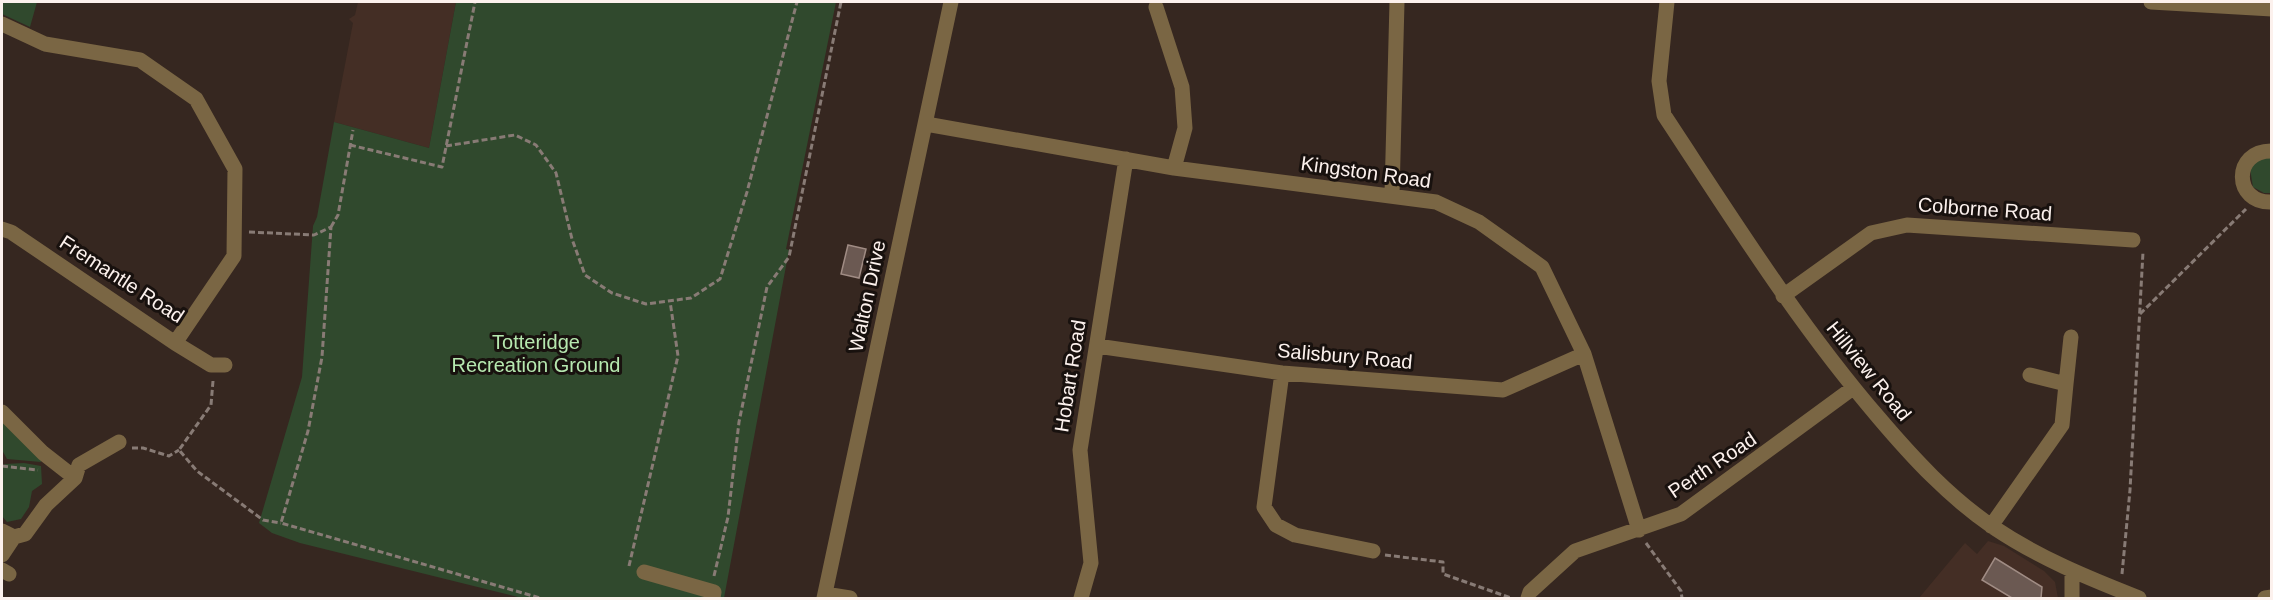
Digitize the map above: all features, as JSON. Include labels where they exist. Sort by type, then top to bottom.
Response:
[{"type":"street","name":"Walton Drive","points":[[824,596],[951,2]]},
{"type":"street","points":[[1392,194],[1399,2]]},
{"type":"street","name":"Hillview Road","points":[[1667,2],[1659,81],[1664,115],[1783,296],[1854,388],[1925,472],[1991,525],[2072,572],[2139,598]]},
{"type":"street","points":[[2151,2],[2271,9]]},
{"type":"street","points":[[1156,7],[1182,87],[1185,128],[1174,168]]},
{"type":"street","name":"Fremantle Road","points":[[2,24],[45,44],[140,60],[196,99],[235,169],[234,256],[175,343],[20,238],[2,230]]},
{"type":"street","name":"Kingston Road","points":[[926,124],[1174,168],[1392,194],[1436,202],[1479,222],[1542,267],[1584,354],[1638,530]]},
{"type":"street","points":[[2264,201],[2245,189],[2242,172],[2249,158],[2256,153],[2271,151]]},
{"type":"street","name":"Hobart Road","points":[[1081,598],[1091,563],[1080,450],[1126,159]]},
{"type":"street","name":"Colborne Road","points":[[1783,296],[1871,233],[1907,225],[2133,240]]},
{"type":"street","points":[[1991,525],[2062,424],[2071,337]]},
{"type":"street","points":[[175,343],[218,365]]},
{"type":"street","name":"Salisbury Road","points":[[1097,346],[1282,373],[1503,390],[1584,354]]},
{"type":"street","points":[[1282,373],[1264,507],[1275,525],[1295,536],[1373,552]]},
{"type":"street","points":[[2030,375],[2066,384]]},
{"type":"street","name":"Perth Road","points":[[1528,598],[1530,592],[1575,551],[1681,514],[1854,388]]},
{"type":"street","points":[[2,412],[43,453],[75,478]]},
{"type":"street","points":[[2,555],[8,534],[26,534],[46,505],[75,478],[79,465],[123,446]]},
{"type":"street","points":[[644,572],[713,595]]},
{"type":"street","points":[[2072,572],[2072,598]]},
{"type":"street","points":[[824,596],[850,598]]},
{"type":"street","points":[[2265,598],[2271,597]]},
{"type":"path","points":[[350,145],[442,167],[475,2]]},
{"type":"path","points":[[446,146],[515,135],[536,145],[556,173],[572,239],[585,275],[612,293],[646,304],[691,298],[720,279],[747,192],[797,2]]},
{"type":"path","points":[[713,595],[714,568],[728,517],[739,422],[767,287],[789,256],[841,2]]},
{"type":"path","points":[[281,523],[308,431],[322,357],[331,227],[338,215],[353,130]]},
{"type":"path","points":[[2140,314],[2264,201]]},
{"type":"path","points":[[234,231],[285,236],[314,235],[331,227]]},
{"type":"path","points":[[2121,591],[2130,490],[2143,251],[2133,240]]},
{"type":"path","points":[[644,572],[628,569],[678,356],[670,301]]},
{"type":"path","points":[[123,446],[143,448],[169,456],[179,450],[211,405],[218,365]]},
{"type":"path","points":[[179,450],[197,471],[262,520],[281,523],[540,598]]},
{"type":"path","points":[[1638,530],[1682,591],[1682,598]]},
{"type":"path","points":[[1373,552],[1443,562],[1443,574],[1511,598]]},
{"type":"shaded area","points":[[358,2],[456,2],[429,148],[334,122],[353,23],[349,19],[355,15]]},
{"type":"shaded area","points":[[1988,541],[2004,546],[2044,571],[2055,582],[2058,598],[1919,598],[1965,543],[1977,554]]},
{"type":"green space","points":[[2,2],[37,2],[30,27],[2,14]]},
{"type":"green space","name":"Totteridge Recreation Ground","points":[[456,2],[836,2],[786,249],[789,250],[724,598],[522,598],[300,543],[272,533],[259,523],[302,377],[313,226],[317,217],[334,122],[429,148]]},
{"type":"green space","points":[[2271,157],[2271,193],[2264,193],[2253,187],[2250,169],[2258,159]]},
{"type":"green space","points":[[2,415],[41,457],[41,462],[7,459],[2,450]]},
{"type":"green space","points":[[24,463],[41,466],[42,484],[32,491],[29,507],[21,519],[7,522],[2,516],[2,468],[5,464]]},
{"type":"building","points":[[848,245],[866,249],[859,278],[841,274]]},
{"type":"building","points":[[1995,558],[2042,587],[2041,598],[2012,598],[1982,580]]}]
